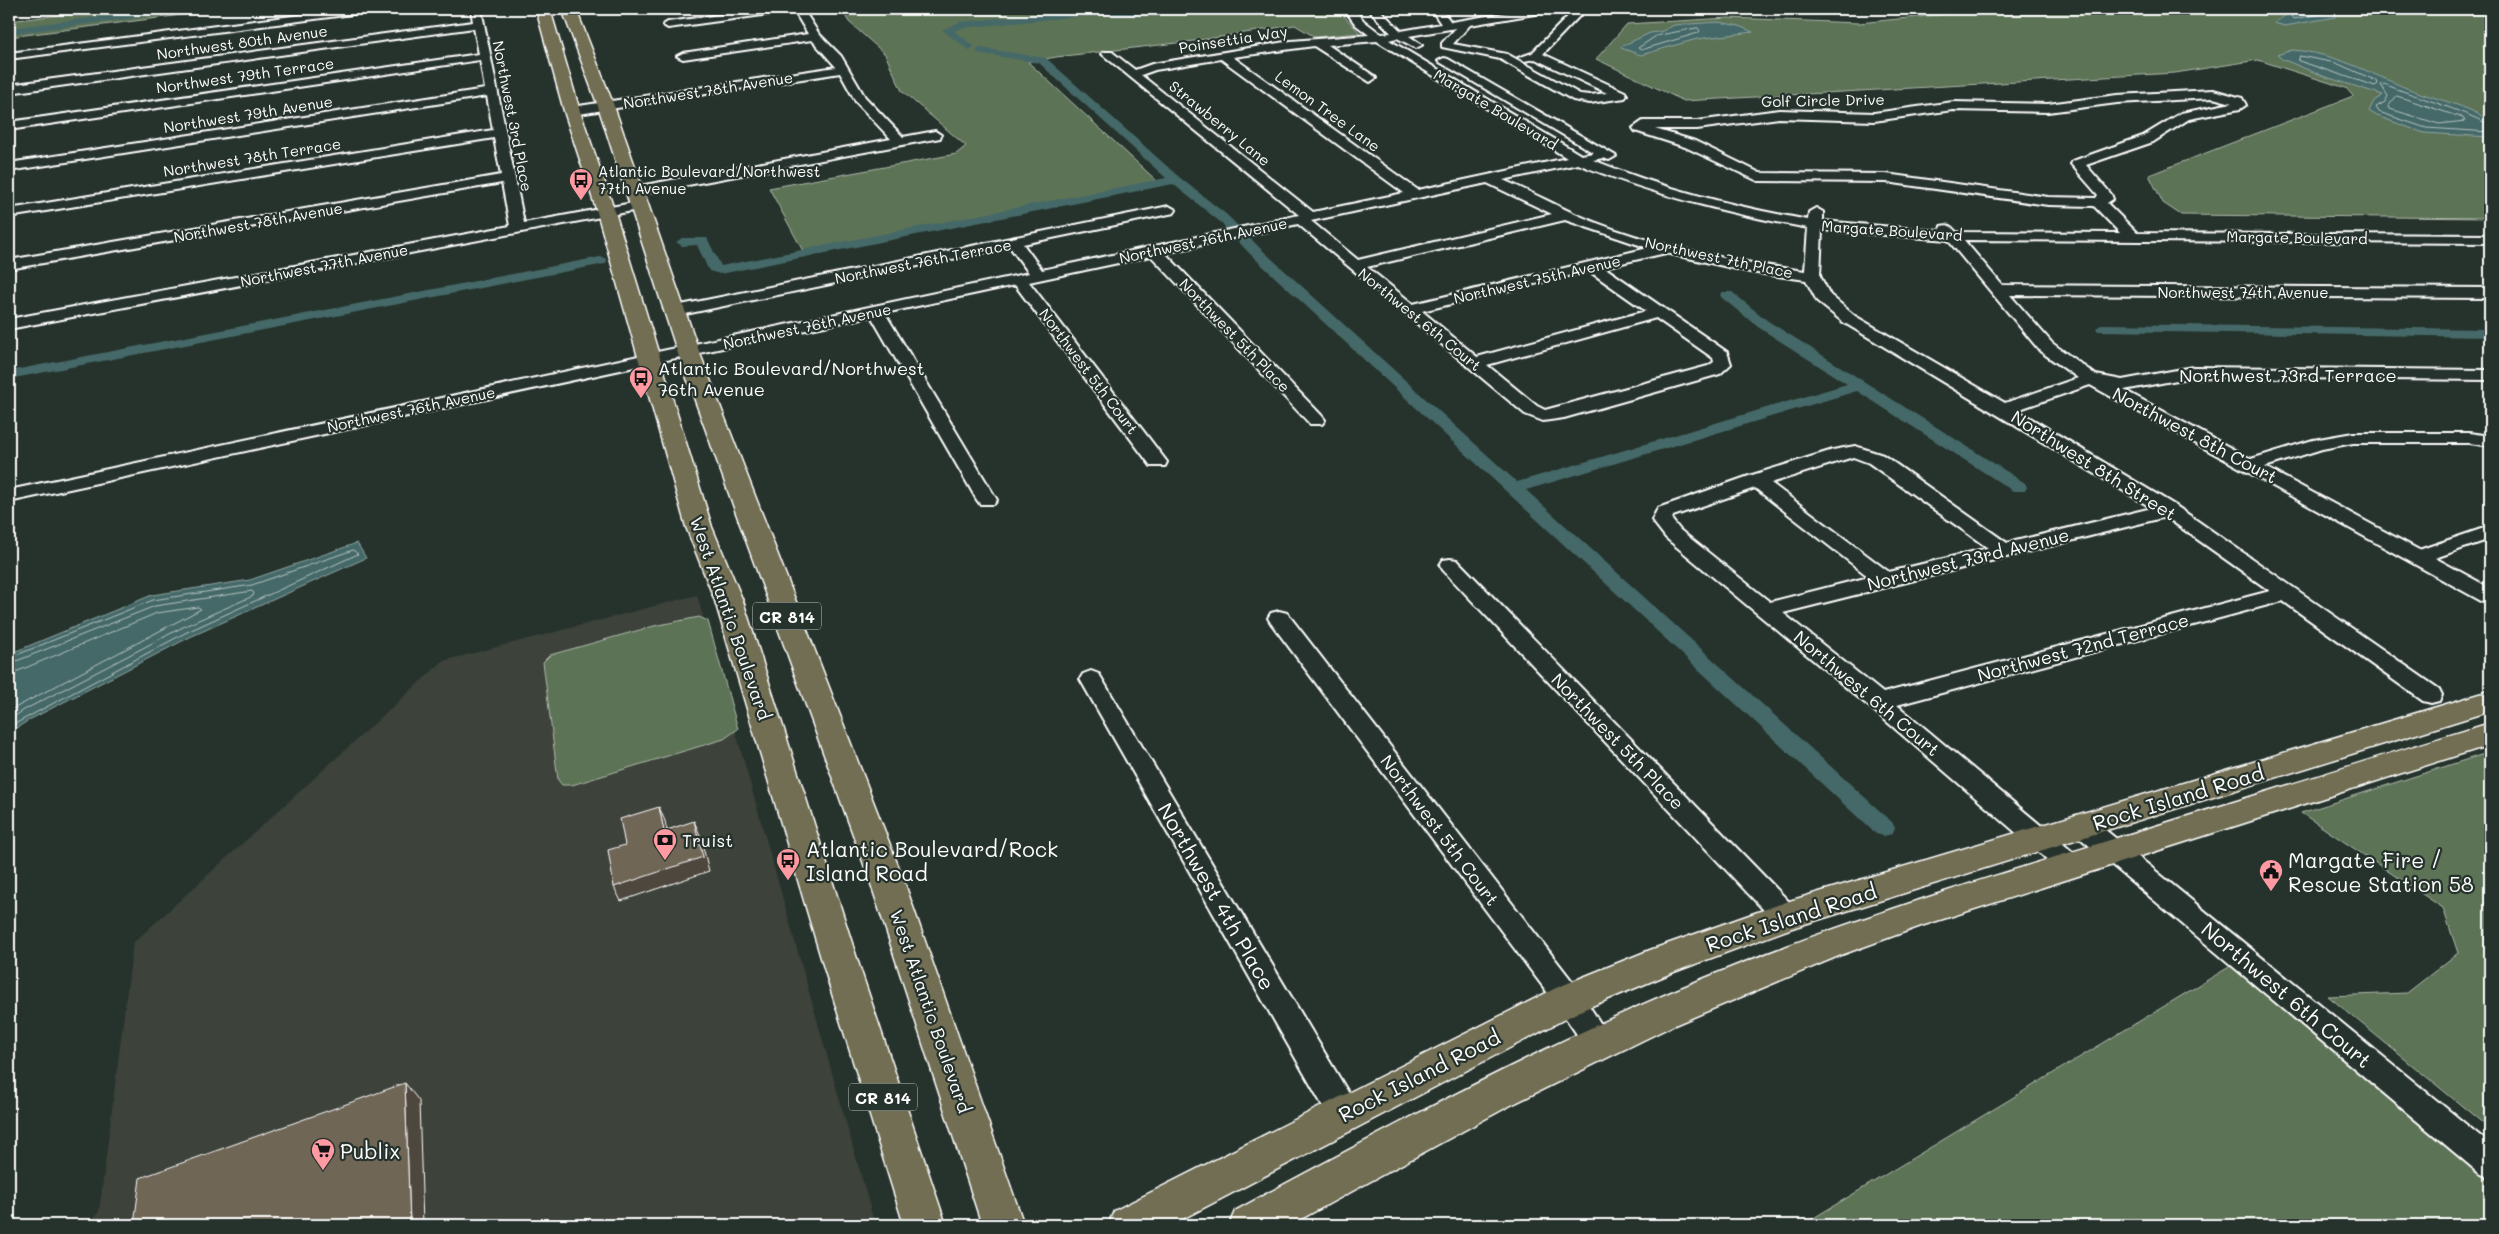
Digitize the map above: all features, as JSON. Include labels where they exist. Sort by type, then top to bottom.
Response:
[{"type":"main road","name":"West Atlantic Boulevard","points":[[543,9],[572,111],[606,212],[700,527],[729,601],[842,968],[925,1225]]},
{"type":"main road","name":"West Atlantic Boulevard","points":[[569,9],[606,106],[676,310],[688,351],[887,881],[1003,1225]]},
{"type":"main road","name":"Rock Island Road","points":[[1129,1225],[1570,999],[1662,961],[1786,916],[2490,701]]},
{"type":"main road","name":"Rock Island Road","points":[[1250,1225],[1373,1158],[1599,1043],[1687,1001],[1822,946],[2490,734]]},
{"type":"street","points":[[9,56],[368,9]]},
{"type":"street","name":"Northwest 3rd Place","points":[[476,9],[518,229]]},
{"type":"street","points":[[668,25],[784,9]]},
{"type":"street","points":[[798,9],[815,36],[838,58],[860,100],[900,142]]},
{"type":"street","name":"Margate Boulevard","points":[[1350,9],[1360,23],[1379,38],[1578,159],[1626,179],[1720,207],[1816,218],[2090,235],[2135,229],[2490,239]]},
{"type":"street","name":"Margate Boulevard","points":[[1373,9],[1399,35],[1604,154],[1627,164],[1720,194],[1816,218]]},
{"type":"street","points":[[1436,9],[1449,26]]},
{"type":"street","points":[[1461,9],[1469,23],[1446,45],[1503,56],[1577,97],[1590,99],[1621,95],[1536,54]]},
{"type":"street","name":"Poinsettia Way","points":[[1134,74],[1152,67],[1290,44],[1379,38],[1546,9]]},
{"type":"street","points":[[1511,61],[1536,54],[1581,9]]},
{"type":"street","name":"Northwest 80th Avenue","points":[[9,89],[479,24]]},
{"type":"street","points":[[683,56],[815,36]]},
{"type":"street","points":[[126,73],[138,39]]},
{"type":"street","points":[[1316,42],[1370,78]]},
{"type":"street","name":"Strawberry Lane","points":[[1108,54],[1305,218]]},
{"type":"street","name":"Lemon Tree Lane","points":[[1223,55],[1415,194]]},
{"type":"street","name":"Northwest 79th Terrace","points":[[9,126],[486,56]]},
{"type":"street","name":"Northwest 78th Avenue","points":[[572,111],[844,69]]},
{"type":"street","name":"Northwest 79th Avenue","points":[[9,167],[492,92]]},
{"type":"street","name":"Golf Circle Drive","points":[[2213,94],[2238,101],[2240,105],[2185,116],[2148,139],[2078,164],[2104,194],[2106,199],[2098,202],[2058,201],[1886,178],[1758,177],[1690,144],[1643,131],[1639,126],[1650,124],[1697,125],[1779,114],[1874,116],[1953,106],[2048,108],[2117,99],[2213,94]]},
{"type":"street","name":"Northwest 78th Terrace","points":[[9,213],[500,132]]},
{"type":"street","name":"Northwest 77th Avenue","points":[[9,324],[606,212],[636,198],[935,135]]},
{"type":"street","name":"Northwest 76th Avenue","points":[[9,496],[649,358],[877,312],[1154,250],[1604,154]]},
{"type":"street","name":"Northwest 78th Avenue","points":[[9,265],[508,178]]},
{"type":"street","name":"Northwest 7th Place","points":[[1488,179],[1567,215],[1666,248],[1774,272],[1812,276]]},
{"type":"street","points":[[2058,201],[2090,235]]},
{"type":"street","points":[[2098,202],[2118,222]]},
{"type":"street","name":"Northwest 76th Terrace","points":[[676,310],[1169,210]]},
{"type":"street","points":[[1354,265],[1567,215]]},
{"type":"street","name":"Northwest 6th Court","points":[[1305,218],[1354,265],[1408,310],[1531,410],[1543,416],[1558,414],[1714,370],[1724,364],[1721,356],[1660,312]]},
{"type":"street","points":[[1812,276],[1816,218]]},
{"type":"street","points":[[2102,222],[2118,222],[2135,229]]},
{"type":"street","name":"Margate Boulevard","points":[[2382,224],[2490,226]]},
{"type":"street","name":"Northwest 8th Court","points":[[1951,227],[1996,290],[2046,347],[2091,379],[2490,597]]},
{"type":"street","points":[[1014,242],[1039,276]]},
{"type":"street","name":"Northwest 75th Avenue","points":[[1408,310],[1666,248]]},
{"type":"street","name":"Northwest 5th Place","points":[[1154,250],[1316,420]]},
{"type":"street","points":[[1592,267],[1660,312]]},
{"type":"street","name":"Northwest 8th Street","points":[[1812,276],[1823,298],[1849,319],[2003,409],[2169,510],[2431,696]]},
{"type":"street","name":"Northwest 5th Court","points":[[1020,280],[1158,462]]},
{"type":"street","name":"Northwest 74th Avenue","points":[[1996,290],[2490,293]]},
{"type":"street","points":[[877,312],[987,500]]},
{"type":"street","points":[[1474,363],[1660,312]]},
{"type":"street","name":"Northwest 73rd Terrace","points":[[2003,409],[2091,379],[2122,385],[2146,379],[2193,372],[2490,376]]},
{"type":"street","points":[[2251,465],[2319,444],[2353,438],[2469,438],[2489,441]]},
{"type":"street","points":[[1756,480],[1838,454],[1855,451],[1876,459],[2004,550]]},
{"type":"street","points":[[1756,480],[1885,579]]},
{"type":"street","name":"Northwest 6th Court","points":[[1756,480],[1665,512],[1662,520],[1673,534],[1879,702],[2072,866]]},
{"type":"street","name":"Northwest 73rd Avenue","points":[[1768,610],[1885,579],[2169,510]]},
{"type":"street","points":[[2418,557],[2490,532]]},
{"type":"street","name":"Northwest 5th Place","points":[[1450,565],[1786,916]]},
{"type":"street","name":"Northwest 72nd Terrace","points":[[1879,702],[2287,593]]},
{"type":"street","name":"Northwest 5th Court","points":[[1279,618],[1570,999],[1599,1043]]},
{"type":"street","name":"Northwest 4th Place","points":[[1091,678],[1344,1114]]},
{"type":"street","name":"Northwest 6th Court","points":[[2083,826],[2490,1163]]},
{"type":"shaded area","points":[[697,595],[875,1225],[86,1225],[99,1212],[133,943],[443,661]]},
{"type":"green space","points":[[112,9],[229,9],[9,37],[9,21]]},
{"type":"green space","points":[[841,9],[1341,9],[1345,17],[1360,33],[1315,37],[1295,25],[1194,41],[1028,62],[1157,181],[803,251],[769,188],[956,154],[966,146],[902,91],[885,54],[849,22]]},
{"type":"green space","points":[[1974,9],[2490,9],[2490,218],[2181,215],[2163,203],[2149,175],[2353,96],[2346,88],[2258,60],[2175,73],[1684,101],[1596,59],[1627,24],[1728,18],[1859,23],[1976,11]]},
{"type":"green space","points":[[699,617],[708,621],[738,729],[724,739],[572,785],[562,785],[558,780],[543,662],[550,655],[654,626]]},
{"type":"green space","points":[[2490,752],[2490,1129],[2328,996],[2407,993],[2458,953],[2443,908],[2301,813]]},
{"type":"green space","points":[[2234,964],[2490,1182],[2490,1222],[2486,1225],[1802,1225]]},
{"type":"water","points":[[2278,9],[2332,9],[2335,11],[2335,17],[2285,26],[2274,23],[2286,15]]},
{"type":"water","points":[[1719,22],[1739,26],[1753,32],[1697,39],[1641,55],[1621,48],[1650,33],[1663,31],[1674,25]]},
{"type":"water","points":[[2292,50],[2337,59],[2409,89],[2471,110],[2490,121],[2490,137],[2424,133],[2377,116],[2369,111],[2374,101],[2383,95],[2323,76],[2282,59],[2277,55]]},
{"type":"water","points":[[357,543],[366,558],[190,637],[29,720],[9,733],[9,654],[152,595],[250,580]]},
{"type":"building","name":"Truist","points":[[659,807],[664,831],[694,821],[703,857],[614,887],[608,850],[625,845],[620,819]]},
{"type":"building","name":"Publix","points":[[405,1083],[410,1225],[134,1225],[140,1178]]},
{"type":"waterway","points":[[9,31],[181,9]]},
{"type":"waterway","points":[[969,47],[947,30],[960,25],[1083,13],[1158,12],[1178,9]]},
{"type":"waterway","points":[[981,51],[1042,60],[1175,180]]},
{"type":"waterway","points":[[682,242],[702,241],[714,268],[720,270],[1175,180]]},
{"type":"waterway","points":[[1175,180],[1223,218],[1255,251],[1513,488]]},
{"type":"waterway","points":[[9,375],[600,261]]},
{"type":"waterway","points":[[1727,295],[1763,324],[1859,385]]},
{"type":"waterway","points":[[2103,328],[2490,333]]},
{"type":"waterway","points":[[1513,488],[1859,385]]},
{"type":"waterway","points":[[1859,385],[2019,487]]},
{"type":"waterway","points":[[1513,488],[1884,828]]},
{"type":"place","name":"Atlantic Boulevard/Northwest 77th Avenue","points":[[581,201]]},
{"type":"place","name":"Atlantic Boulevard/Northwest 76th Avenue","points":[[641,399]]},
{"type":"place","name":"Truist","points":[[665,861]]},
{"type":"place","name":"Atlantic Boulevard/Rock Island Road","points":[[788,881]]},
{"type":"place","name":"Margate Fire / Rescue Station 58","points":[[2271,892]]},
{"type":"place","name":"Publix","points":[[323,1171]]}]
